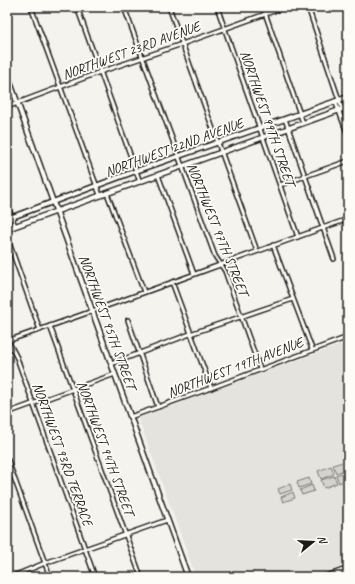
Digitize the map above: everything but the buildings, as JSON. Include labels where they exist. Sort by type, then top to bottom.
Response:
[{"type":"main road","name":"NORTHWEST 95TH STREET","points":[[7,74],[188,577]]},
{"type":"main road","name":"NORTHWEST 22ND AVENUE","points":[[9,218],[136,171],[348,97]]},
{"type":"main road","name":"NORTHWEST 22ND AVENUE","points":[[7,229],[348,107]]},
{"type":"main road","points":[[325,577],[348,569]]},
{"type":"main road","points":[[344,577],[348,576]]},
{"type":"street","points":[[31,7],[100,195]]},
{"type":"street","points":[[77,7],[140,182]]},
{"type":"street","name":"NORTHWEST 97TH STREET","points":[[124,7],[215,256],[225,271],[260,369]]},
{"type":"street","points":[[169,7],[257,251]]},
{"type":"street","name":"NORTHWEST 99TH STREET","points":[[217,7],[298,237]]},
{"type":"street","points":[[263,7],[303,123]]},
{"type":"street","name":"NORTHWEST 23RD AVENUE","points":[[7,107],[100,72],[285,7]]},
{"type":"street","points":[[308,7],[341,109],[348,136]]},
{"type":"street","points":[[285,119],[334,258]]},
{"type":"street","points":[[280,185],[348,161]]},
{"type":"street","points":[[158,175],[194,274]]},
{"type":"street","points":[[107,193],[144,292]]},
{"type":"street","points":[[7,204],[9,218],[15,226]]},
{"type":"street","points":[[7,340],[92,312],[220,264],[348,219]]},
{"type":"street","points":[[7,237],[40,330]]},
{"type":"street","points":[[273,245],[312,349]]},
{"type":"street","points":[[172,282],[211,388]]},
{"type":"street","points":[[111,364],[240,316],[293,299]]},
{"type":"street","points":[[128,320],[158,407]]},
{"type":"street","name":"NORTHWEST 94TH STREET","points":[[50,326],[141,577]]},
{"type":"street","name":"NORTHWEST 19TH AVENUE","points":[[130,417],[348,337]]},
{"type":"street","name":"NORTHWEST 93RD TERRACE","points":[[7,340],[16,358],[33,403],[95,577]]},
{"type":"street","points":[[7,412],[115,374]]},
{"type":"street","points":[[7,458],[50,577]]},
{"type":"street","points":[[11,577],[45,563],[167,520]]},
{"type":"shaded area","points":[[348,342],[348,565],[315,577],[196,577],[138,418]]},
{"type":"shaded area","points":[[346,461],[348,469],[336,473],[333,465]]},
{"type":"shaded area","points":[[331,466],[334,474],[321,479],[318,471]]},
{"type":"shaded area","points":[[348,471],[348,479],[339,483],[336,475]]},
{"type":"shaded area","points":[[334,476],[337,483],[324,488],[321,480]]},
{"type":"shaded area","points":[[309,478],[311,484],[299,488],[297,482]]},
{"type":"shaded area","points":[[290,484],[292,490],[280,494],[278,489]]},
{"type":"shaded area","points":[[312,485],[314,491],[302,495],[300,490]]},
{"type":"shaded area","points":[[293,492],[295,498],[283,502],[281,497]]}]
